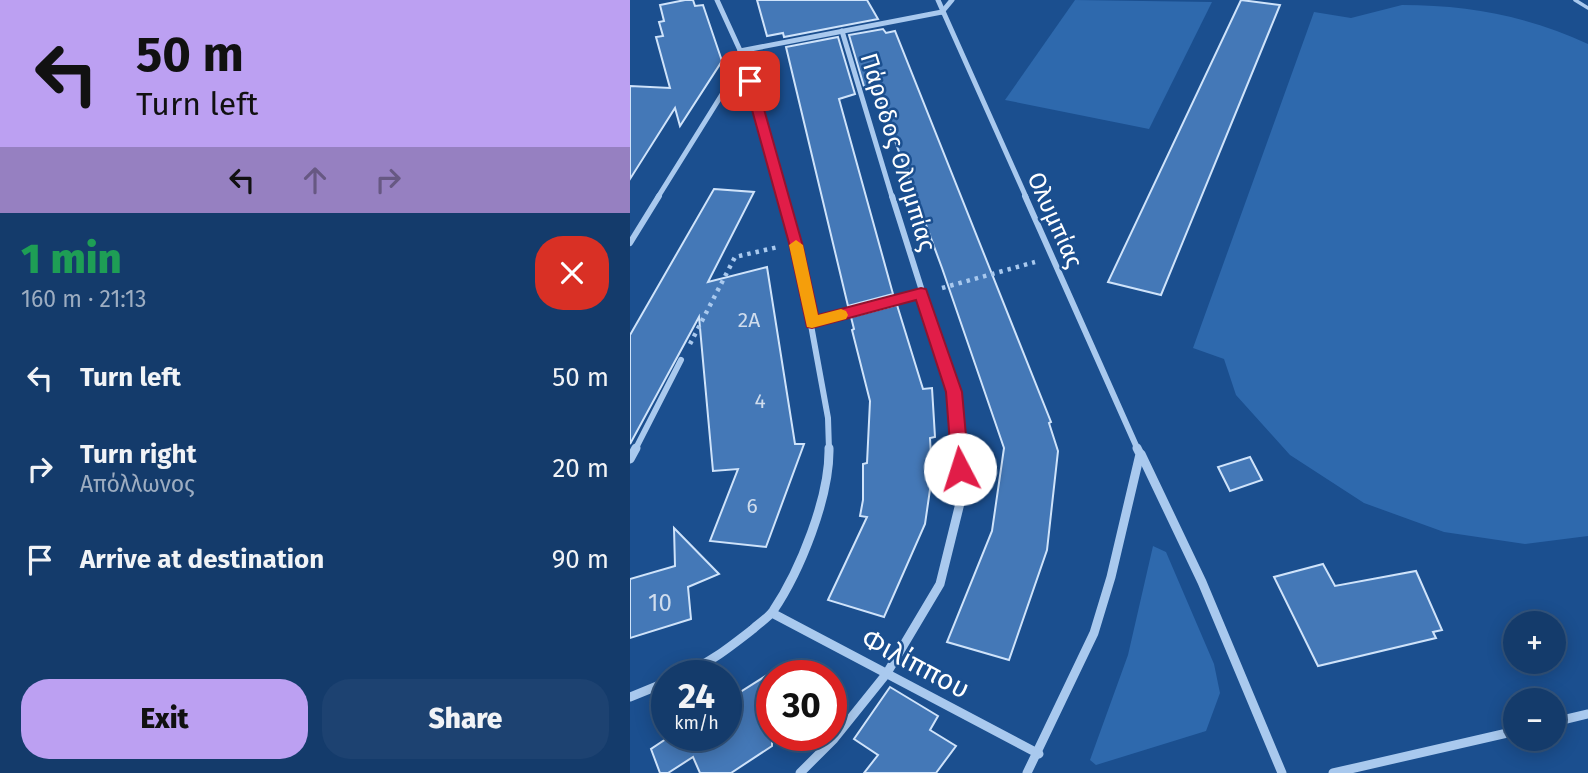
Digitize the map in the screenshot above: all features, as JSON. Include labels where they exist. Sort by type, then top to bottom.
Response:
[{"type":"street","points":[[713,660],[772,613],[803,553],[817,517],[829,464],[828,418],[796,243],[744,59],[717,0]]},
{"type":"street","name":"Ολυμπίας","points":[[938,0],[1051,258],[1140,454],[1202,582],[1282,773]]},
{"type":"street","points":[[740,51],[942,12],[952,0]]},
{"type":"street","name":"Πάροδος Ολυμπίας","points":[[800,773],[834,739],[887,673],[940,584],[962,495],[954,392],[921,293],[842,31]]},
{"type":"street","points":[[630,243],[744,59]]},
{"type":"street","points":[[630,230],[638,230]]},
{"type":"street","points":[[812,323],[921,293]]},
{"type":"street","points":[[630,459],[681,360]]},
{"type":"street","points":[[1027,773],[1039,754],[1094,633],[1111,577],[1140,454]]},
{"type":"street","name":"Φιλίππου","points":[[772,613],[1039,754]]},
{"type":"street","points":[[630,697],[651,688]]},
{"type":"street","points":[[1566,719],[1588,714]]},
{"type":"street","points":[[1334,773],[1503,734]]},
{"type":"lane","points":[[1575,0],[1588,8]]},
{"type":"path","points":[[681,360],[735,257],[796,243]]},
{"type":"path","points":[[921,293],[1051,258]]},
{"type":"shaded area","points":[[1075,0],[1212,2],[1149,129],[1005,100]]},
{"type":"shaded area","points":[[1402,5],[1450,7],[1497,14],[1543,26],[1588,44],[1588,536],[1525,544],[1444,532],[1364,503],[1290,455],[1236,395],[1224,359],[1193,348],[1314,12],[1351,18]]},
{"type":"shaded area","points":[[1153,546],[1166,552],[1214,664],[1220,693],[1206,731],[1096,765],[1090,760],[1128,655]]},
{"type":"building","points":[[693,0],[695,6],[703,5],[722,61],[680,126],[675,108],[630,179],[630,86],[670,88],[656,37],[663,36],[659,22],[664,21],[660,5]]},
{"type":"building","points":[[757,0],[867,0],[878,19],[784,37],[783,33],[767,36]]},
{"type":"building","points":[[1241,0],[1280,5],[1161,295],[1108,282]]},
{"type":"building","points":[[883,29],[886,33],[895,31],[1051,422],[1049,423],[1058,451],[1047,550],[1009,660],[947,642],[992,531],[1004,448],[942,268],[875,87],[865,90],[849,35]]},
{"type":"building","points":[[838,37],[855,94],[839,99],[893,294],[848,306],[786,47]]},
{"type":"building","points":[[714,189],[754,192],[708,282],[767,267],[795,444],[804,444],[766,547],[710,541],[738,469],[713,471],[699,317],[630,444],[630,335]]},
{"type":"building","points":[[897,305],[923,389],[932,388],[935,437],[930,438],[932,476],[925,524],[884,617],[828,600],[867,517],[860,516],[863,464],[867,463],[870,401],[851,317]]},
{"type":"building","points":[[1250,457],[1262,480],[1230,491],[1218,467]]},
{"type":"building","points":[[674,528],[719,574],[688,587],[691,619],[630,638],[630,579],[675,566]]},
{"type":"building","points":[[1323,564],[1335,586],[1416,571],[1442,630],[1433,632],[1436,638],[1318,666],[1274,577]]},
{"type":"building","points":[[756,682],[756,751],[764,751],[731,773],[700,773],[693,757],[668,773],[660,773],[652,751],[742,751],[742,691]]},
{"type":"building","points":[[890,687],[938,716],[930,730],[956,746],[936,773],[864,773],[878,755],[854,739]]},
{"type":"slow traffic","points":[[796,245],[812,323],[841,315]]},
{"type":"route","points":[[750,81],[796,243],[812,323],[921,293],[954,392],[960,469]]}]
